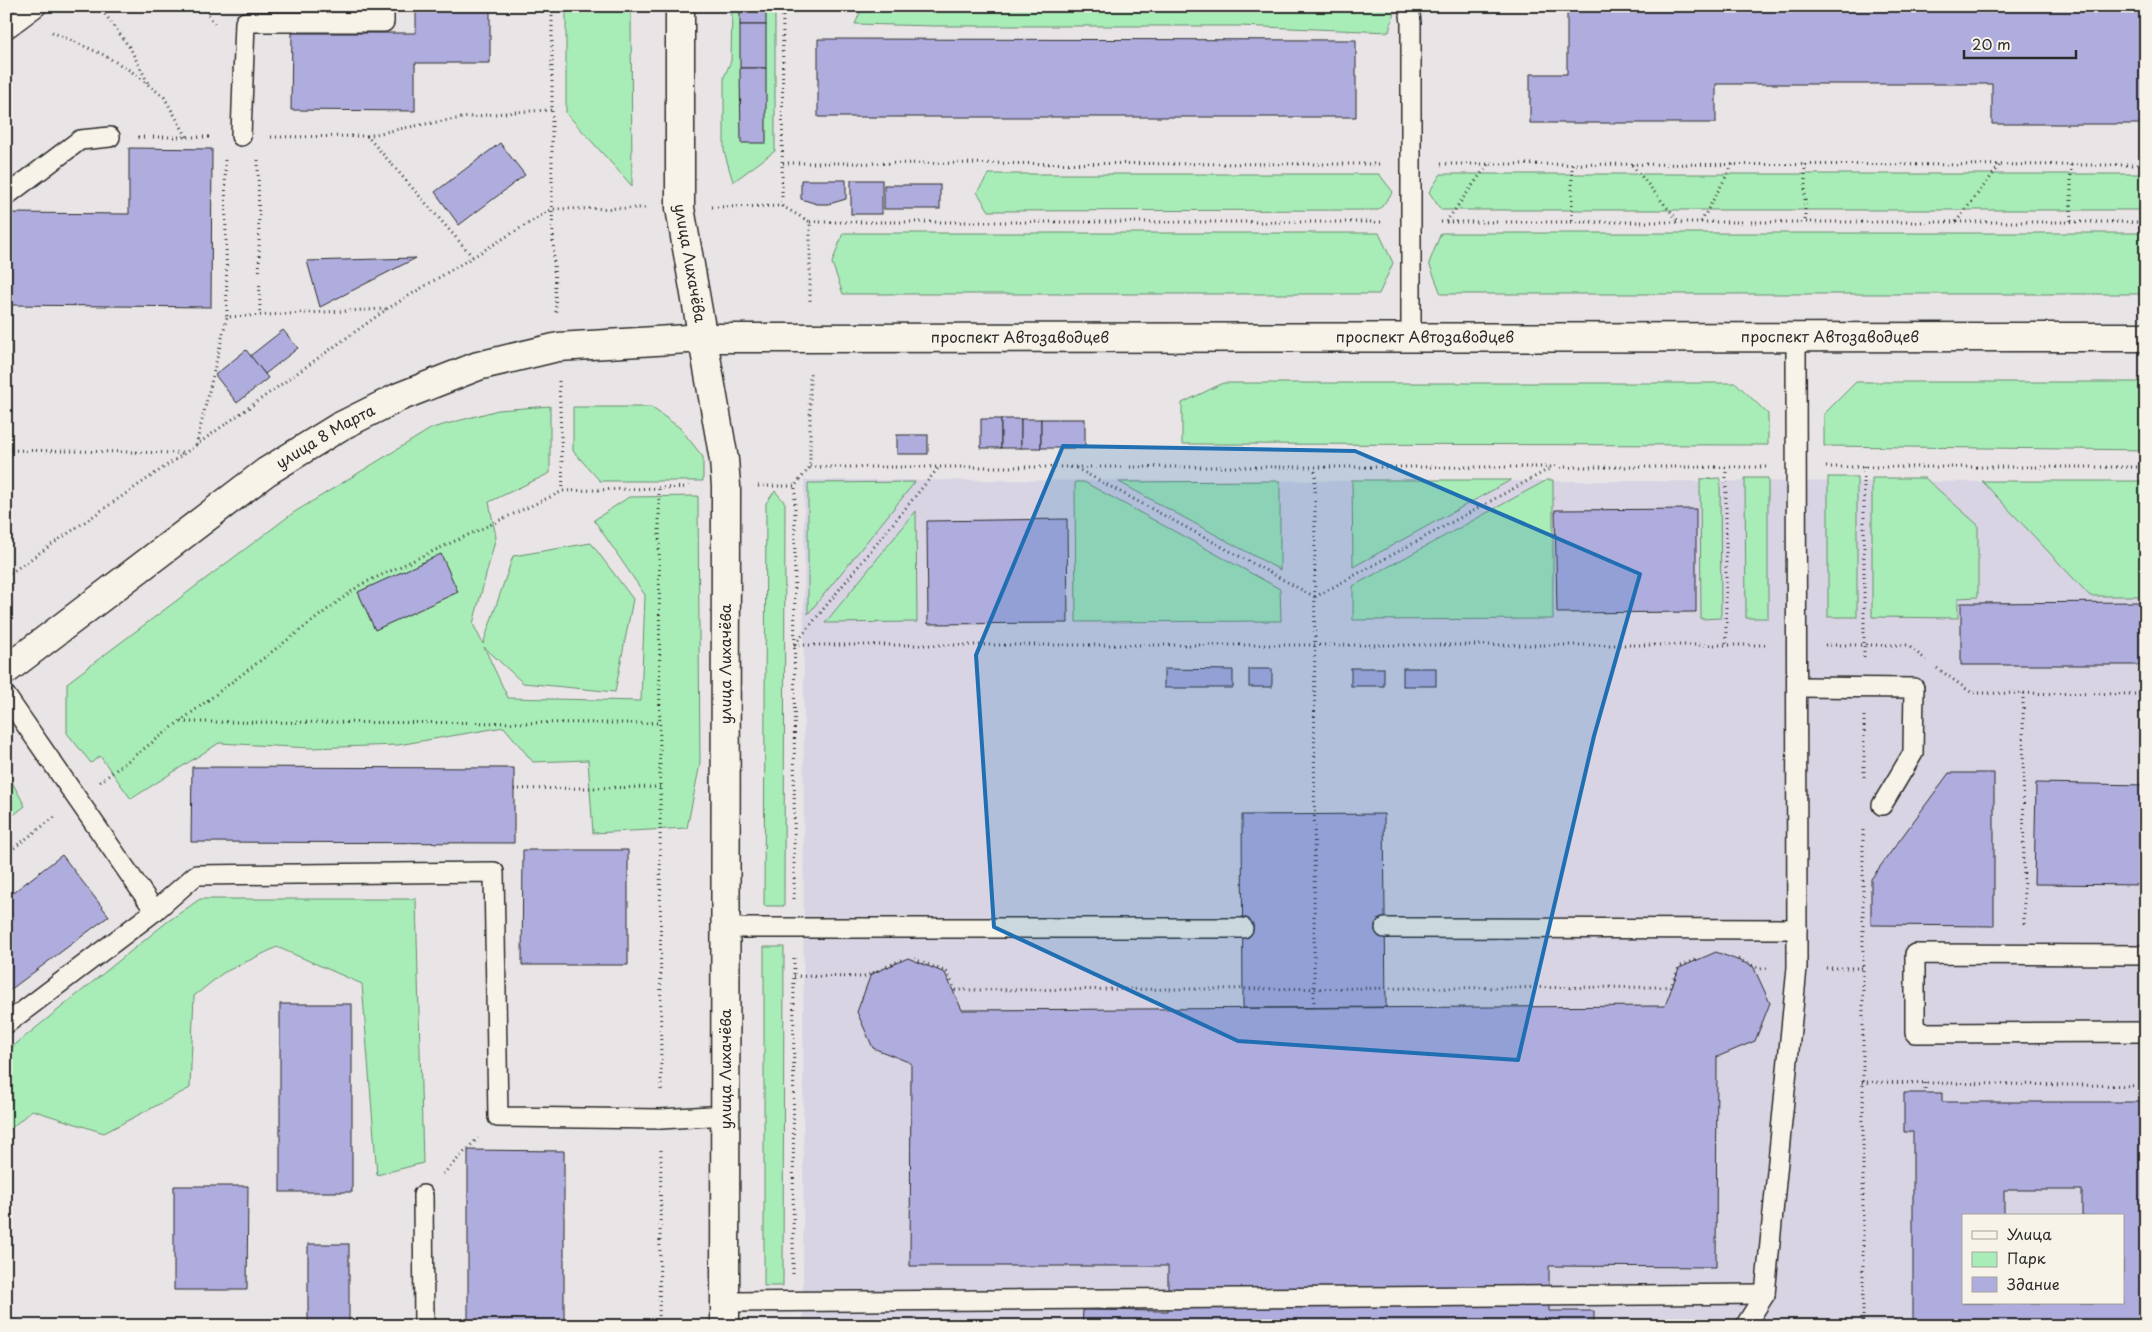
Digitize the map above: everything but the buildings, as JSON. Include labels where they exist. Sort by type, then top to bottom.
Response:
[{"type":"main road","name":"улица Лихачёва","points":[[680,6],[680,208],[704,338],[724,460],[726,486],[726,1314]]},
{"type":"main road","name":"проспект Автозаводцев","points":[[704,338],[2146,337]]},
{"type":"main road","name":"улица 8 Марта","points":[[6,670],[266,472],[338,427],[399,397],[478,366],[558,347],[704,338]]},
{"type":"lane","points":[[13,24],[37,6]]},
{"type":"lane","points":[[241,137],[245,22],[384,22],[384,6]]},
{"type":"lane","points":[[1409,6],[1411,23],[1411,337]]},
{"type":"lane","points":[[6,196],[80,140],[110,137]]},
{"type":"lane","points":[[1745,1326],[1765,1294],[1797,968],[1796,337]]},
{"type":"lane","points":[[1797,687],[1914,688],[1913,753],[1882,805]]},
{"type":"lane","points":[[6,696],[155,911]]},
{"type":"lane","points":[[6,1024],[155,911],[196,875],[494,872],[498,1117],[661,1118],[726,1115]]},
{"type":"lane","points":[[726,928],[1243,928]]},
{"type":"lane","points":[[1385,928],[1797,929]]},
{"type":"lane","points":[[2146,955],[1915,954],[1915,1033],[2146,1032]]},
{"type":"lane","points":[[423,1195],[424,1326]]},
{"type":"lane","points":[[726,1314],[793,1302],[1765,1294]]},
{"type":"path","points":[[99,6],[130,48],[149,85]]},
{"type":"path","points":[[552,6],[552,209],[563,491]]},
{"type":"path","points":[[782,6],[782,206]]},
{"type":"path","points":[[13,24],[102,54],[164,97],[188,137]]},
{"type":"path","points":[[110,137],[367,136],[436,121],[511,111],[552,110]]},
{"type":"path","points":[[367,136],[472,256]]},
{"type":"path","points":[[241,137],[260,315]]},
{"type":"path","points":[[196,446],[227,317],[241,137]]},
{"type":"path","points":[[782,164],[2146,164]]},
{"type":"path","points":[[1446,222],[1488,164]]},
{"type":"path","points":[[1572,164],[1572,222]]},
{"type":"path","points":[[1632,164],[1679,222]]},
{"type":"path","points":[[1701,222],[1733,164]]},
{"type":"path","points":[[1805,164],[1805,222]]},
{"type":"path","points":[[1956,222],[2001,164]]},
{"type":"path","points":[[2071,164],[2071,222]]},
{"type":"path","points":[[2140,164],[2146,172]]},
{"type":"path","points":[[6,576],[196,446],[387,309],[552,209],[782,206],[810,222],[2146,222]]},
{"type":"path","points":[[793,1302],[795,486],[810,467],[810,222]]},
{"type":"path","points":[[227,317],[387,309]]},
{"type":"path","points":[[6,450],[185,453]]},
{"type":"path","points":[[810,467],[2146,467]]},
{"type":"path","points":[[794,645],[939,467]]},
{"type":"path","points":[[1076,467],[1315,598]]},
{"type":"path","points":[[1314,1007],[1315,467]]},
{"type":"path","points":[[1315,598],[1552,467]]},
{"type":"path","points":[[1726,467],[1726,645]]},
{"type":"path","points":[[1864,467],[1864,645]]},
{"type":"path","points":[[6,854],[360,584],[563,491],[795,486]]},
{"type":"path","points":[[659,488],[661,1118],[659,1326]]},
{"type":"path","points":[[794,645],[1907,645],[1928,661]]},
{"type":"path","points":[[1936,667],[1972,694],[2146,694]]},
{"type":"path","points":[[2022,694],[2024,954]]},
{"type":"path","points":[[180,722],[660,723]]},
{"type":"path","points":[[514,790],[660,787]]},
{"type":"path","points":[[794,976],[864,977],[908,957],[947,972],[955,990],[1671,987],[1679,968],[1701,957]]},
{"type":"path","points":[[1734,958],[1760,968],[1863,968],[1863,1326]]},
{"type":"path","points":[[1862,1082],[2146,1086]]},
{"type":"path","points":[[1925,1083],[1925,1093]]},
{"type":"path","points":[[423,1195],[498,1117]]},
{"type":"highlighted area","points":[[1063,446],[1355,451],[1640,574],[1594,736],[1518,1060],[1238,1041],[994,927],[976,655]]},
{"type":"shaded area","points":[[804,480],[2146,482],[2146,1326],[803,1326]]},
{"type":"green space","points":[[566,6],[631,6],[632,186],[566,113]]},
{"type":"green space","points":[[732,6],[775,6],[775,151],[733,182],[724,151],[724,77],[731,61]]},
{"type":"green space","points":[[863,6],[1393,6],[1394,12],[1389,32],[1239,26],[935,26],[855,24]]},
{"type":"green space","points":[[989,174],[1379,174],[1393,192],[1379,210],[989,211],[977,192]]},
{"type":"green space","points":[[1441,174],[2146,174],[2146,210],[1441,210],[1429,192]]},
{"type":"green space","points":[[843,233],[1379,233],[1393,263],[1379,294],[843,294],[832,263]]},
{"type":"green space","points":[[1441,233],[2146,233],[2146,294],[1441,294],[1429,263]]},
{"type":"green space","points":[[1856,382],[2146,382],[2146,450],[1824,446],[1824,414]]},
{"type":"green space","points":[[1223,383],[1736,383],[1768,414],[1768,445],[1182,444],[1182,403]]},
{"type":"green space","points":[[550,406],[550,473],[489,502],[496,537],[473,624],[483,644],[513,556],[591,543],[633,599],[615,692],[523,683],[484,647],[508,698],[641,701],[645,595],[594,520],[629,497],[698,496],[700,764],[687,828],[593,833],[588,760],[533,762],[504,727],[398,745],[310,748],[219,743],[131,799],[100,756],[91,763],[67,733],[67,683],[293,513],[432,428],[498,410]]},
{"type":"green space","points":[[573,407],[651,407],[680,428],[703,457],[703,481],[600,481],[573,451]]},
{"type":"green space","points":[[1828,477],[1857,477],[1857,617],[1828,617]]},
{"type":"green space","points":[[1720,478],[1721,618],[1701,619],[1700,479]]},
{"type":"green space","points":[[1745,478],[1768,478],[1768,618],[1746,618]]},
{"type":"green space","points":[[1872,478],[1925,478],[1978,525],[1978,597],[1958,598],[1958,618],[1872,617]]},
{"type":"green space","points":[[1352,480],[1511,480],[1353,567]]},
{"type":"green space","points":[[1547,480],[1553,480],[1553,619],[1353,620],[1353,586]]},
{"type":"green space","points":[[1280,481],[1280,570],[1119,482]]},
{"type":"green space","points":[[1982,481],[2146,481],[2146,596],[2090,596]]},
{"type":"green space","points":[[915,482],[808,614],[808,483]]},
{"type":"green space","points":[[1075,482],[1084,482],[1280,589],[1281,621],[1076,622]]},
{"type":"green space","points":[[775,491],[785,503],[784,906],[764,906],[766,503]]},
{"type":"green space","points":[[916,511],[917,622],[825,623]]},
{"type":"green space","points":[[6,771],[25,806],[6,821]]},
{"type":"green space","points":[[200,899],[416,899],[423,1163],[377,1175],[362,984],[277,947],[223,973],[194,996],[190,1088],[104,1133],[32,1110],[6,1133],[6,1052],[167,922]]},
{"type":"green space","points":[[764,947],[784,947],[783,1286],[764,1286]]}]
